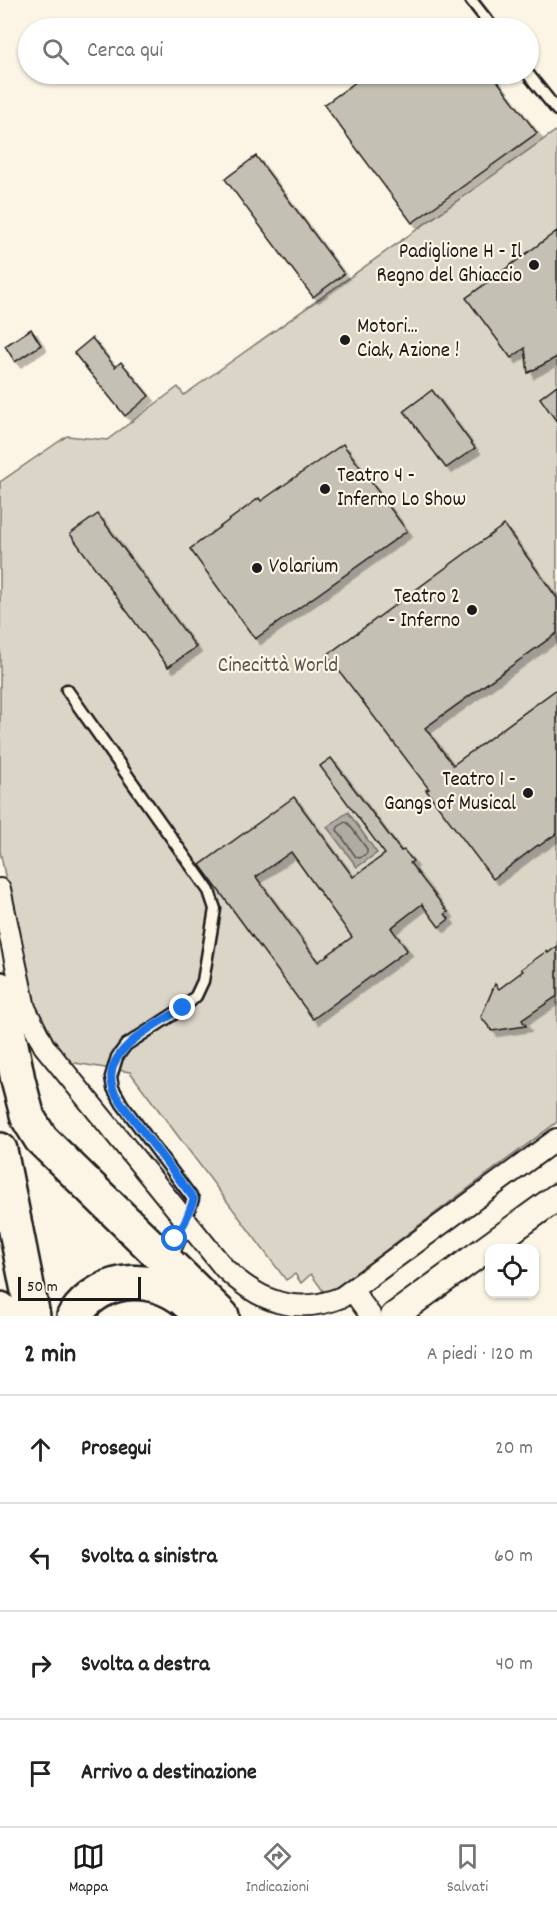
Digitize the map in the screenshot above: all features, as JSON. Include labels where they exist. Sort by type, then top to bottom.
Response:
[{"type":"highway","points":[[0,989],[28,1118],[41,1138],[222,1316]]},
{"type":"highway","points":[[0,1150],[33,1316]]},
{"type":"highway","points":[[74,1316],[97,1294],[137,1281],[158,1285],[175,1293],[200,1316]]},
{"type":"highway","points":[[0,1308],[2,1316]]},
{"type":"street","points":[[0,889],[25,1008],[44,1046],[185,1222],[231,1274],[267,1301],[285,1306],[312,1306],[335,1300],[352,1290],[557,1139]]},
{"type":"street","points":[[394,1316],[557,1197]]},
{"type":"street","points":[[165,1261],[185,1222]]},
{"type":"street","points":[[352,1290],[371,1316]]},
{"type":"lane","points":[[471,0],[485,18]]},
{"type":"lane","points":[[536,84],[557,110]]},
{"type":"lane","points":[[67,690],[208,891],[215,909],[203,981],[196,996],[183,1008],[126,1045],[117,1057],[111,1077],[113,1088],[122,1104],[194,1199],[185,1222]]},
{"type":"green space","name":"Cinecittà World","points":[[557,130],[557,1122],[326,1295],[311,1274],[301,1283],[295,1274],[286,1280],[130,1072],[69,1062],[31,1005],[0,851],[0,482],[67,436],[107,440],[178,387],[184,395]]},
{"type":"water","points":[[348,812],[377,853],[357,867],[327,827]]},
{"type":"building","points":[[353,84],[500,84],[537,133],[412,223],[324,105]]},
{"type":"building","points":[[256,156],[344,274],[313,297],[225,179]]},
{"type":"building","name":"Padiglione H - Il Regno del Ghiaccio","points":[[557,231],[557,357],[528,373],[525,348],[511,358],[466,298]]},
{"type":"building","points":[[31,329],[41,345],[15,362],[5,346]]},
{"type":"building","points":[[92,338],[115,367],[121,362],[149,396],[125,416],[74,353]]},
{"type":"building","points":[[557,385],[557,422],[540,398]]},
{"type":"building","points":[[432,390],[475,448],[446,468],[404,411]]},
{"type":"building","points":[[343,444],[407,531],[255,639],[190,549],[259,498],[261,501]]},
{"type":"building","points":[[98,514],[196,647],[168,667],[70,534]]},
{"type":"building","points":[[504,525],[557,598],[557,633],[425,728],[453,765],[557,689],[557,833],[493,879],[426,790],[429,789],[327,655]]},
{"type":"building","points":[[331,758],[401,851],[404,850],[413,861],[410,863],[448,912],[445,914],[449,919],[439,927],[422,904],[391,928],[407,950],[313,1019],[200,865],[294,797],[353,877],[385,854],[320,766]],"holes":[[[291,852],[352,937],[318,962],[256,877]]]},
{"type":"building","points":[[557,946],[557,996],[522,1020],[526,1026],[492,1031],[481,1017],[495,984],[499,989],[523,971],[521,969]]},
{"type":"place","name":"Padiglione H - Il Regno del Ghiaccio","points":[[534,265]]},
{"type":"place","name":"Motori... Ciak, Azione !","points":[[345,340]]},
{"type":"place","name":"Teatro 4 - Inferno Lo Show","points":[[325,489]]},
{"type":"place","name":"Volarium","points":[[257,568]]},
{"type":"place","name":"Teatro 2 - Inferno","points":[[472,610]]},
{"type":"place","name":"Teatro 1 - Gangs of Musical","points":[[528,793]]},
{"type":"route","points":[[175,1239],[194,1199],[122,1104],[113,1088],[111,1077],[117,1057],[126,1045],[183,1008]]}]
